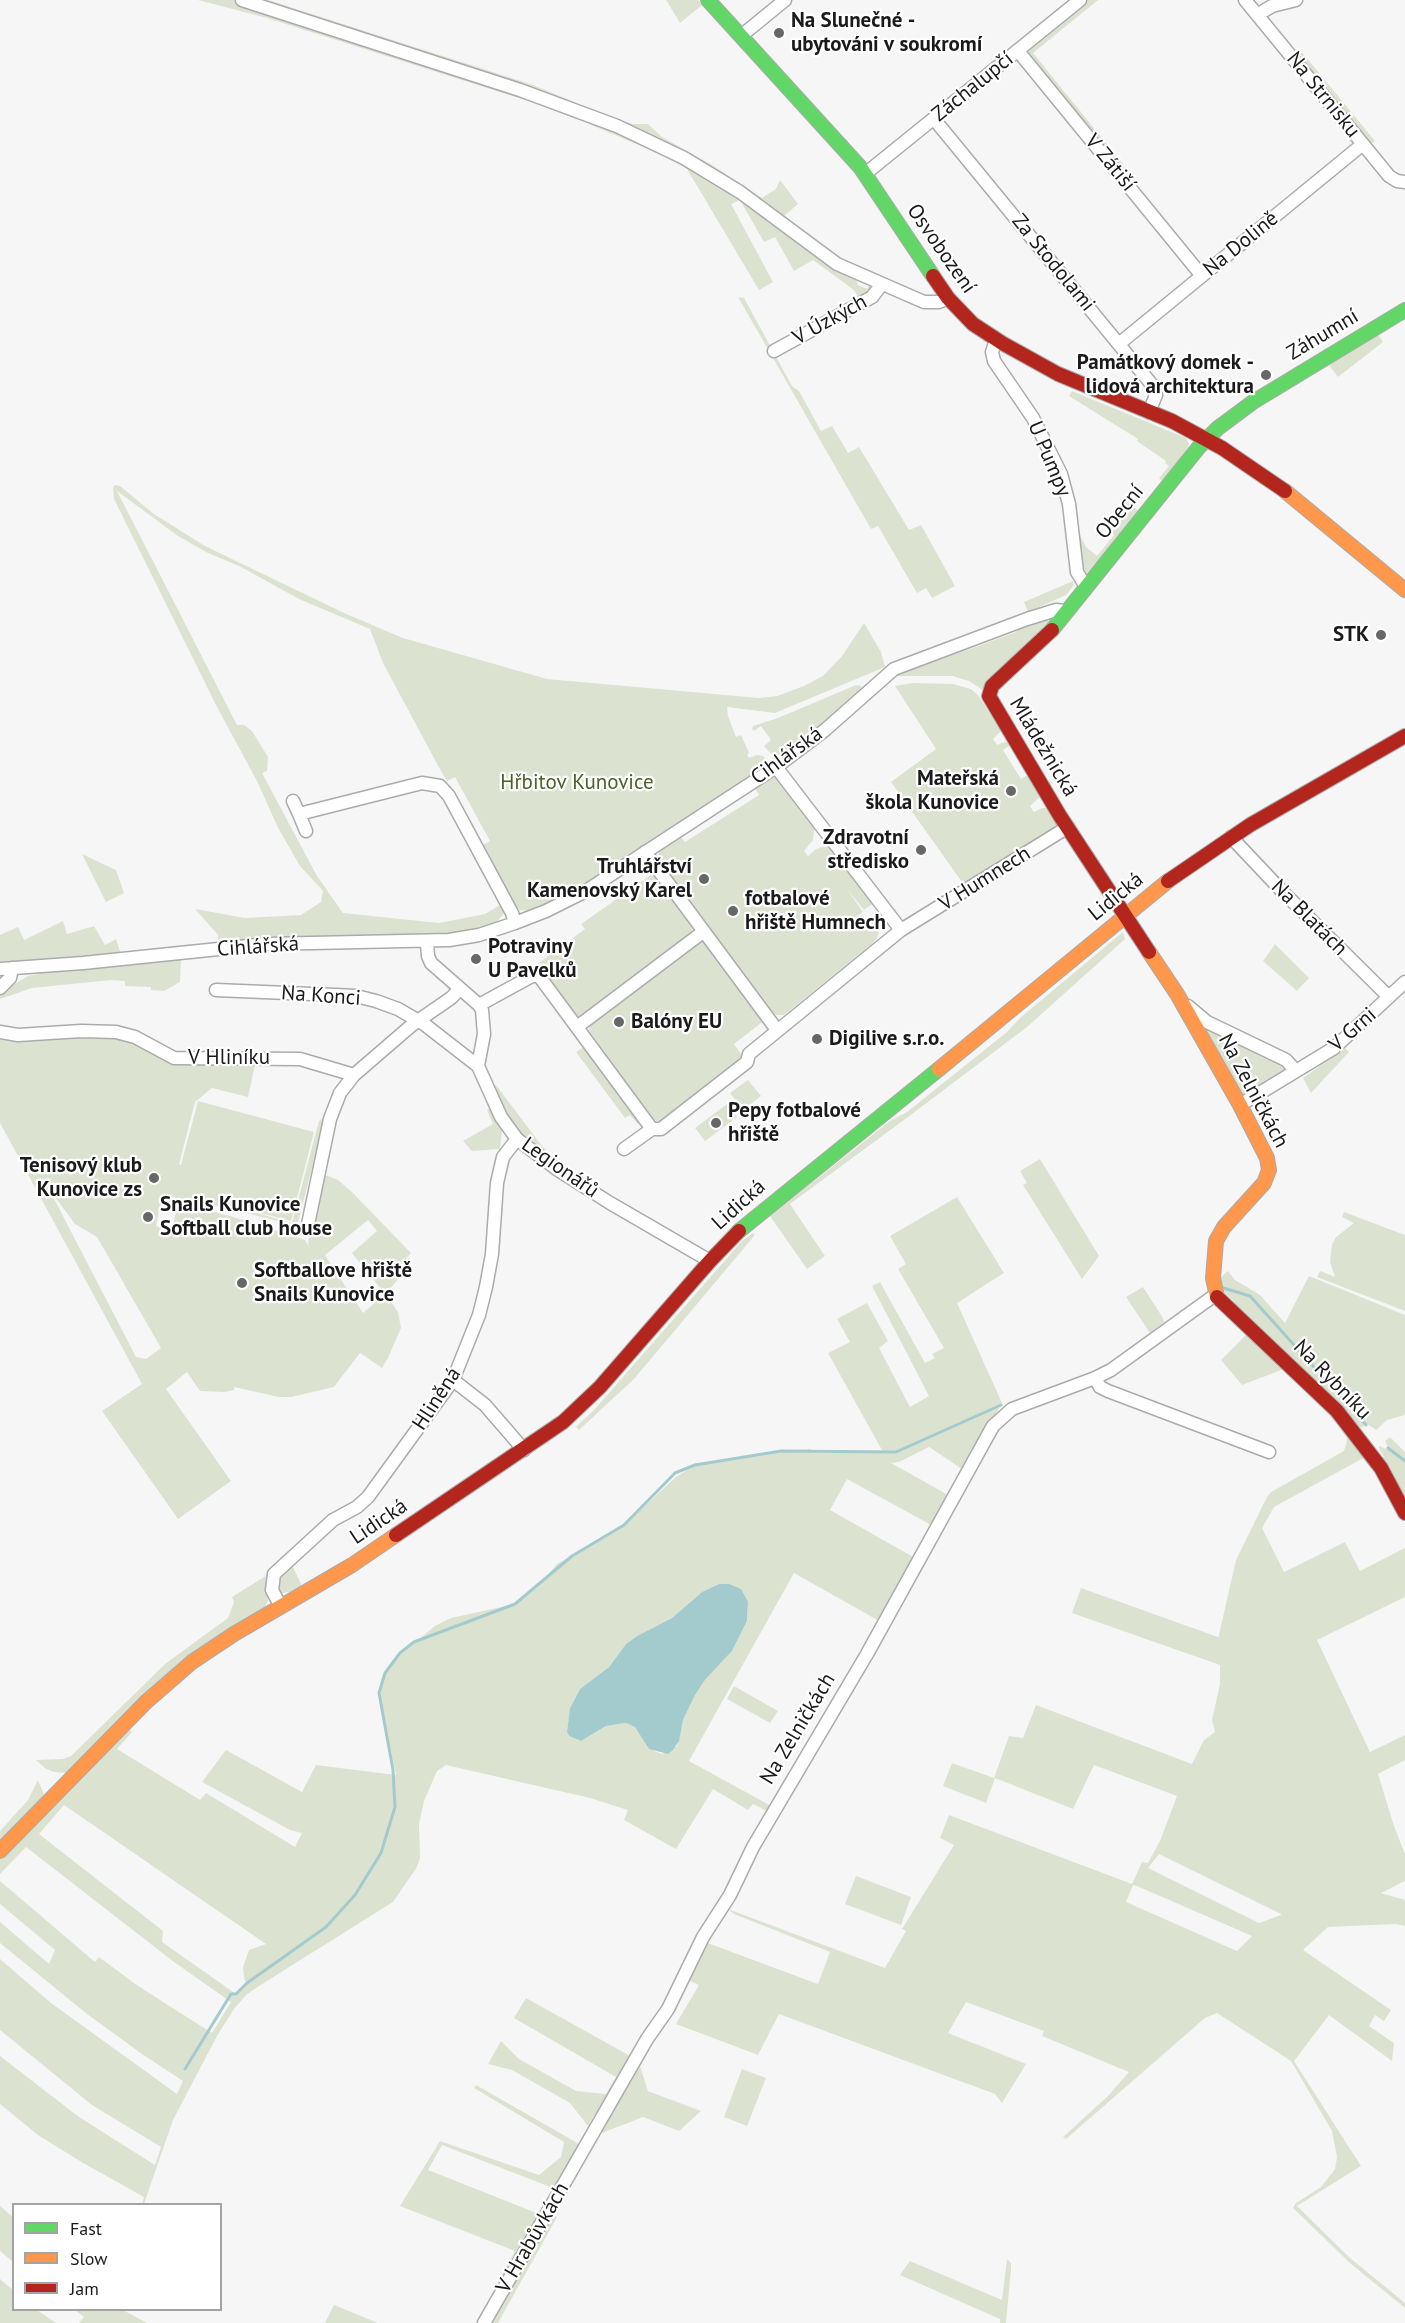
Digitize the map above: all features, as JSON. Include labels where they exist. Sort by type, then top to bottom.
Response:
[{"type":"main road","name":"Osvobození","points":[[708,0],[865,174],[948,298],[966,318],[996,340],[1058,374],[1149,412],[1206,439],[1284,490],[1405,590]]},
{"type":"main road","name":"Záhumní","points":[[1206,439],[1253,402],[1404,314]]},
{"type":"main road","name":"Obecní","points":[[1065,611],[1206,439]]},
{"type":"main road","name":"Mládežnická","points":[[1065,611],[1056,624],[997,681],[989,693],[990,700],[1041,785],[1125,916]]},
{"type":"main road","name":"Lidická","points":[[0,1851],[122,1726],[192,1662],[228,1638],[352,1565],[563,1422],[594,1394],[710,1261],[758,1214],[1043,985],[1173,877],[1231,837],[1405,736]]},
{"type":"main road","name":"Na Zelničkách","points":[[1125,916],[1178,994],[1267,1158],[1269,1170],[1264,1183],[1219,1234],[1215,1245],[1214,1287]]},
{"type":"main road","name":"Na Rybníku","points":[[1214,1287],[1337,1411],[1375,1460],[1405,1513]]},
{"type":"street","points":[[242,0],[520,90],[617,126],[713,174],[829,259],[924,302],[939,302],[948,298]]},
{"type":"street","points":[[741,36],[785,0]]},
{"type":"street","name":"Záchalupčí","points":[[865,174],[1080,0]]},
{"type":"street","name":"Na Strnisku","points":[[1245,0],[1392,179],[1405,182]]},
{"type":"street","points":[[1257,15],[1272,6],[1296,0]]},
{"type":"street","name":"V Zátiší","points":[[1018,51],[1202,276]]},
{"type":"street","name":"Za Stodolami","points":[[934,119],[1155,388],[1156,395],[1149,412]]},
{"type":"street","name":"Na Dolině","points":[[1120,343],[1363,144]]},
{"type":"street","name":"V Úzkých","points":[[774,351],[872,297],[882,284]]},
{"type":"street","name":"U Pumpy","points":[[996,340],[992,352],[994,361],[1033,418],[1060,474],[1069,504],[1077,573],[1086,587]]},
{"type":"street","name":"Cihlářská","points":[[6,969],[267,944],[427,942],[468,937],[515,923],[569,900],[776,767],[825,730],[894,669],[1027,619],[1056,610],[1065,611]]},
{"type":"street","points":[[776,767],[901,930]]},
{"type":"street","points":[[299,814],[422,783],[440,786],[449,796],[512,913],[515,923]]},
{"type":"street","points":[[293,801],[306,831]]},
{"type":"street","name":"V Humnech","points":[[624,1149],[652,1130],[661,1129],[747,1062],[749,1054],[777,1030],[901,930],[1068,827]]},
{"type":"street","name":"Na Blatách","points":[[1231,837],[1389,997]]},
{"type":"street","points":[[645,852],[777,1030]]},
{"type":"street","points":[[577,1027],[704,932]]},
{"type":"street","points":[[427,942],[430,962],[479,1005],[483,1012],[484,1024],[478,1066]]},
{"type":"street","points":[[0,988],[10,978],[6,969]]},
{"type":"street","points":[[479,1005],[537,976],[652,1130]]},
{"type":"street","name":"V Grni","points":[[1240,1105],[1334,1048],[1405,982]]},
{"type":"street","points":[[307,1229],[331,1113],[340,1093],[354,1075],[418,1020],[451,998],[460,989]]},
{"type":"street","name":"Na Konci","points":[[216,990],[356,996],[387,1005],[418,1020],[478,1066]]},
{"type":"street","points":[[1178,994],[1202,1019],[1286,1060],[1296,1071]]},
{"type":"street","name":"V Hliníku","points":[[0,1032],[18,1035],[81,1031],[116,1032],[135,1037],[174,1058],[300,1059],[354,1075]]},
{"type":"street","name":"Legionářů","points":[[478,1066],[501,1117],[517,1139],[558,1170],[610,1203],[710,1261]]},
{"type":"street","name":"Hliněná","points":[[281,1607],[272,1585],[274,1574],[329,1523],[368,1497],[453,1380],[479,1315],[486,1287],[492,1254],[497,1183],[503,1157],[517,1139]]},
{"type":"street","name":"Na Zelničkách","points":[[582,2152],[647,2039],[668,2009],[757,1840],[867,1653],[989,1431],[1003,1415],[1012,1409],[1095,1378],[1128,1359],[1214,1287]]},
{"type":"street","points":[[1095,1378],[1100,1386],[1111,1392],[1263,1446]]},
{"type":"street","points":[[453,1380],[486,1405],[524,1450]]},
{"type":"street","name":"V Hrabůvkách","points":[[484,2323],[582,2152]]},
{"type":"green space","points":[[198,0],[268,0],[533,85],[618,120],[633,124],[648,124],[662,137],[712,165],[762,198],[776,189],[780,180],[798,204],[784,216],[762,199],[755,207],[837,269],[856,279],[858,285],[867,289],[870,284],[872,291],[860,300],[854,290],[813,260],[794,271],[775,237],[764,242],[740,200],[731,204],[773,282],[759,290],[687,169],[660,154],[528,101],[267,18]]},
{"type":"green space","points":[[666,0],[698,0],[702,5],[680,23]]},
{"type":"green space","points":[[1088,0],[1098,0],[1033,53],[1132,175],[1128,178],[1029,55],[1028,49]]},
{"type":"green space","points":[[1301,51],[1375,141],[1369,145],[1294,53]]},
{"type":"green space","points":[[738,297],[744,298],[792,386],[799,391],[821,431],[832,426],[848,453],[859,447],[909,530],[921,525],[955,586],[932,598],[926,588],[917,593],[878,526],[871,529]]},
{"type":"green space","points":[[1377,333],[1383,342],[1338,377],[1329,365]]},
{"type":"green space","points":[[1072,391],[1186,438],[1189,444],[1187,451],[1163,482],[1159,478],[1169,466],[1165,463],[1166,461],[1137,441],[1138,439],[1069,396]]},
{"type":"green space","name":"Hřbitov Kunovice","points":[[120,486],[154,514],[205,546],[344,613],[403,638],[547,679],[759,698],[777,696],[823,676],[842,656],[864,623],[881,652],[885,667],[775,713],[727,707],[736,737],[741,735],[749,753],[747,755],[749,758],[757,755],[763,756],[767,761],[766,768],[565,897],[530,911],[520,910],[513,903],[482,846],[490,841],[455,777],[447,781],[442,773],[383,663],[370,629],[299,599],[241,567],[206,552],[178,536],[117,491],[237,725],[244,725],[252,731],[268,757],[267,771],[262,773],[317,876],[343,913],[439,923],[485,914],[500,905],[504,913],[495,924],[462,934],[218,943],[218,935],[195,909],[245,918],[301,915],[321,902],[323,891],[300,866],[278,828],[257,781],[218,709],[114,499],[113,487]]},
{"type":"green space","points":[[1128,502],[1140,512],[1086,574],[1078,551],[1077,534],[1079,533],[1086,547],[1097,556],[1114,535],[1105,526]]},
{"type":"green space","points":[[1073,581],[1074,585],[1066,595],[1028,612],[1024,602]]},
{"type":"green space","points":[[1045,619],[1050,622],[983,690],[969,681],[952,676],[895,676],[940,655],[942,658],[976,647],[1016,632],[1020,627]]},
{"type":"green space","points":[[913,683],[953,684],[971,689],[978,695],[1001,731],[993,739],[997,745],[1005,742],[1012,744],[1003,750],[1021,779],[1030,774],[1041,796],[1030,806],[1034,812],[1042,808],[1049,808],[1061,825],[964,885],[891,782],[936,749],[895,686]]},
{"type":"green space","points":[[856,685],[861,686],[862,691],[781,758],[772,755],[764,746],[771,740],[761,726],[754,731],[752,729],[753,726],[778,718]]},
{"type":"green space","points":[[774,777],[780,778],[815,822],[813,840],[804,851],[808,856],[816,849],[830,847],[837,853],[874,903],[864,910],[847,889],[863,912],[854,918],[856,922],[859,926],[878,913],[881,927],[873,943],[784,1015],[771,1012],[658,858],[659,851],[680,836],[685,842],[759,795],[755,788]]},
{"type":"green space","points":[[82,854],[116,870],[124,893],[106,902]]},
{"type":"green space","points":[[647,869],[653,870],[693,926],[691,936],[582,1017],[573,1015],[536,965],[585,929],[581,924],[651,875]]},
{"type":"green space","points":[[63,921],[67,934],[94,926],[105,945],[116,939],[121,954],[0,965],[0,935],[18,927],[24,940]]},
{"type":"green space","points":[[1123,932],[1125,939],[1027,1027],[790,1204],[825,1256],[807,1269],[770,1216],[890,1121],[907,1112],[1007,1032],[1021,1017]]},
{"type":"green space","points":[[700,940],[705,940],[765,1020],[734,1044],[745,1060],[661,1121],[657,1121],[589,1031],[590,1024]]},
{"type":"green space","points":[[1275,944],[1309,978],[1297,991],[1263,961]]},
{"type":"green space","points":[[181,959],[180,982],[164,991],[151,990],[151,987],[125,986],[125,981],[111,980],[32,988],[0,999],[0,993],[28,976],[56,970]]},
{"type":"green space","points":[[1206,1029],[1284,1065],[1285,1072],[1245,1096],[1241,1095]]},
{"type":"green space","points":[[0,1035],[83,1035],[122,1038],[144,1045],[158,1055],[255,1065],[248,1097],[212,1088],[195,1102],[179,1164],[181,1165],[198,1101],[314,1132],[291,1221],[200,1197],[292,1223],[319,1121],[325,1117],[297,1226],[191,1199],[182,1201],[181,1199],[159,1210],[156,1226],[172,1229],[176,1212],[185,1205],[230,1216],[305,1240],[310,1249],[308,1244],[321,1176],[338,1180],[411,1253],[394,1272],[398,1279],[386,1294],[398,1312],[401,1328],[382,1368],[360,1353],[334,1387],[291,1397],[279,1397],[234,1387],[234,1390],[225,1392],[200,1391],[187,1372],[166,1389],[231,1481],[178,1519],[102,1411],[142,1384],[0,1123]],"holes":[[[49,1189],[75,1224],[97,1237],[161,1348],[146,1359],[136,1357]],[[368,1220],[377,1231],[352,1253],[385,1294],[363,1313],[325,1255]]]},
{"type":"green space","points":[[587,1045],[640,1121],[638,1124],[630,1115],[625,1118],[576,1052]]},
{"type":"green space","points":[[1345,1048],[1349,1052],[1311,1093],[1303,1078]]},
{"type":"green space","points":[[748,1080],[761,1096],[751,1104],[754,1109],[747,1115],[730,1093]]},
{"type":"green space","points":[[496,1085],[542,1146],[559,1164],[532,1145],[512,1126],[492,1088]]},
{"type":"green space","name":"Pepy fotbalové hřiště","points":[[727,1104],[737,1117],[705,1141],[695,1128]]},
{"type":"green space","points":[[492,1108],[502,1129],[500,1149],[472,1151],[463,1141],[493,1124],[487,1110]]},
{"type":"green space","points":[[1040,1159],[1099,1256],[1082,1279],[1023,1185],[1027,1183],[1020,1171]]},
{"type":"green space","points":[[957,1197],[1004,1273],[957,1303],[1002,1403],[965,1471],[929,1447],[899,1462],[891,1463],[950,1496],[933,1526],[847,1479],[830,1510],[915,1558],[881,1622],[794,1573],[689,1761],[773,1807],[769,1812],[753,1804],[748,1810],[713,1789],[676,1849],[624,1820],[628,1810],[590,1798],[446,1765],[437,1771],[424,1801],[419,1824],[420,1858],[417,1867],[393,1902],[259,1986],[246,1995],[234,2009],[217,2036],[173,2120],[144,2203],[142,2203],[144,2197],[38,2135],[0,2104],[0,2056],[79,2117],[155,2165],[161,2147],[92,2105],[0,2030],[0,1959],[51,2003],[177,2094],[183,2081],[87,2014],[0,1943],[0,1922],[49,1964],[55,1950],[0,1904],[0,1881],[95,1962],[99,1957],[138,1986],[212,2033],[231,2002],[174,1962],[26,1847],[0,1874],[0,1859],[129,1729],[132,1732],[117,1749],[200,1800],[206,1793],[295,1847],[302,1833],[290,1830],[202,1782],[226,1750],[302,1792],[316,1765],[396,1775],[379,1689],[384,1675],[400,1655],[435,1626],[451,1618],[515,1604],[538,1587],[557,1564],[623,1526],[676,1477],[695,1465],[781,1451],[809,1449],[819,1453],[883,1452],[828,1353],[850,1342],[837,1319],[867,1303],[888,1341],[879,1348],[910,1407],[929,1396],[872,1286],[880,1282],[925,1363],[935,1358],[932,1354],[944,1348],[898,1269],[906,1264],[890,1236]],"holes":[[[719,1584],[748,1608],[747,1621],[732,1651],[705,1680],[695,1695],[683,1720],[677,1746],[662,1754],[654,1751],[635,1727],[626,1723],[606,1726],[581,1741],[569,1736],[567,1732],[570,1708],[580,1689],[609,1667],[626,1644],[637,1636],[672,1618],[702,1592]],[[64,1805],[266,1944],[249,1950],[243,1967],[246,1983],[236,1994],[162,1942],[163,1931],[39,1834]]]},
{"type":"green space","points":[[1344,1212],[1405,1235],[1405,1311],[1317,1277],[1320,1271],[1335,1277],[1330,1262],[1332,1245],[1336,1237],[1354,1223],[1342,1217]]},
{"type":"green space","points":[[753,1233],[755,1235],[634,1379],[579,1430],[576,1427],[594,1410],[742,1241]]},
{"type":"green space","points":[[1228,1271],[1235,1280],[1260,1295],[1285,1323],[1309,1276],[1405,1315],[1405,1415],[1387,1420],[1376,1430],[1367,1424],[1359,1429],[1231,1303],[1234,1301],[1225,1293],[1220,1278]]},
{"type":"green space","points":[[1143,1287],[1164,1322],[1150,1333],[1126,1297]]},
{"type":"green space","points":[[1247,1334],[1284,1369],[1242,1385],[1221,1360]]},
{"type":"green space","points":[[1348,1437],[1367,1456],[1274,1507],[1262,1528],[1284,1572],[1345,1542],[1360,1571],[1405,1548],[1405,1597],[1317,1640],[1370,1752],[1405,1735],[1405,1760],[1378,1774],[1405,1854],[1405,1881],[1381,1893],[1405,1900],[1405,1926],[1396,1924],[1328,1927],[1303,1950],[1391,2010],[1384,2021],[1375,2015],[1369,2026],[1394,2043],[1392,2061],[1329,2015],[1294,2061],[1361,2166],[1297,2206],[1350,2258],[1405,2303],[1405,2308],[1351,2264],[1293,2208],[1296,2203],[1321,2187],[1335,2169],[1337,2157],[1332,2131],[1291,2061],[1217,2013],[1205,2018],[1066,2139],[1063,2137],[1107,2097],[1129,2072],[1042,2036],[1044,2031],[966,2002],[948,2033],[1026,2064],[1002,2103],[995,2094],[779,2014],[758,2055],[676,2024],[699,1985],[687,1980],[705,1942],[818,1984],[830,1952],[734,1914],[728,1909],[885,1968],[906,1931],[902,1929],[954,1845],[940,1838],[949,1815],[1132,1884],[1142,1862],[1148,1863],[1160,1841],[1177,1796],[1094,1765],[1073,1809],[995,1778],[986,1803],[943,1786],[952,1763],[994,1778],[1009,1736],[1023,1738],[1036,1705],[1192,1764],[1204,1740],[1215,1732],[1212,1720],[1220,1684],[1220,1665],[1072,1613],[1081,1588],[1218,1637],[1218,1639],[1236,1560],[1267,1497],[1271,1492],[1344,1451]],"holes":[[[1159,1854],[1281,1914],[1281,1915],[1259,1923],[1148,1868]],[[1133,1885],[1137,1886],[1252,1936],[1237,1951],[1126,1902]]]},
{"type":"green space","points":[[1390,1437],[1405,1452],[1405,1503],[1381,1460],[1384,1457],[1379,1446],[1386,1449],[1388,1447],[1385,1441]]},
{"type":"green space","points":[[291,1563],[302,1586],[282,1593],[278,1591],[278,1576]]},
{"type":"green space","points":[[269,1574],[268,1601],[264,1608],[68,1773],[46,1769],[36,1760],[63,1759],[71,1756],[165,1664],[228,1618],[234,1602],[232,1597]]},
{"type":"green space","points":[[734,1686],[778,1711],[770,1723],[727,1699]]},
{"type":"green space","points":[[38,1780],[45,1797],[0,1843],[0,1831],[28,1800]]},
{"type":"green space","points":[[856,1876],[911,1897],[901,1925],[845,1904]]},
{"type":"green space","points":[[526,1998],[632,2057],[598,2115],[594,2115],[588,2126],[570,2103],[512,2070],[488,2064],[501,2041],[519,2059],[576,2091],[606,2094],[616,2077],[514,2018]]},
{"type":"green space","points":[[658,2034],[640,2066],[648,2091],[701,2111],[679,2131],[643,2117],[602,2133],[598,2129],[651,2037]]},
{"type":"green space","points":[[742,2069],[766,2078],[747,2126],[724,2117]]},
{"type":"green space","points":[[476,2085],[581,2145],[551,2199],[548,2198],[553,2188],[442,2145],[428,2170],[539,2214],[480,2323],[476,2323],[515,2251],[400,2206],[440,2141],[539,2175],[561,2157],[564,2142],[474,2088]]},
{"type":"green space","points":[[0,2206],[12,2216],[12,2261],[0,2251]]},
{"type":"green space","points":[[550,2213],[557,2217],[498,2323],[487,2323]]},
{"type":"green space","points":[[1007,2259],[1011,2263],[1011,2269],[1006,2323],[1000,2323],[1000,2319],[900,2275],[910,2261],[1002,2300]]},
{"type":"green space","points":[[0,2279],[12,2289],[12,2311],[38,2311],[56,2323],[0,2323]]},
{"type":"green space","points":[[334,2305],[378,2323],[325,2323]]},
{"type":"green space","points":[[76,2311],[125,2311],[147,2323],[79,2323],[84,2317]]},
{"type":"water","points":[[719,1584],[729,1584],[741,1589],[748,1602],[747,1621],[732,1651],[705,1680],[695,1695],[683,1720],[679,1741],[673,1750],[668,1754],[649,1749],[635,1727],[626,1723],[606,1726],[581,1741],[569,1736],[567,1732],[570,1708],[580,1689],[609,1667],[626,1644],[672,1618],[702,1592]]},
{"type":"waterway","points":[[1220,1287],[1250,1296],[1366,1425]]},
{"type":"waterway","points":[[185,2069],[231,1994],[236,1994],[247,1983],[326,1927],[355,1895],[381,1853],[395,1807],[393,1770],[379,1693],[385,1673],[400,1653],[414,1642],[515,1604],[572,1556],[624,1525],[675,1473],[695,1465],[781,1451],[896,1452],[1001,1405]]},
{"type":"waterway","points":[[1388,1448],[1405,1461]]},
{"type":"traffic: fast","points":[[708,0],[860,167],[933,276]]},
{"type":"traffic: fast","points":[[1052,630],[1199,447],[1218,428],[1253,402],[1405,310]]},
{"type":"traffic: fast","points":[[739,1231],[939,1069]]},
{"type":"traffic: slow","points":[[1285,491],[1405,590]]},
{"type":"traffic: slow","points":[[939,1069],[1168,881]]},
{"type":"traffic: slow","points":[[1149,952],[1177,994],[1240,1105],[1267,1158],[1269,1170],[1264,1183],[1224,1227],[1216,1241],[1213,1278],[1217,1297]]},
{"type":"traffic: slow","points":[[0,1851],[146,1702],[192,1662],[234,1634],[352,1565],[396,1535]]},
{"type":"traffic: jam","points":[[933,276],[948,298],[973,324],[1002,343],[1058,374],[1172,421],[1222,448],[1285,491]]},
{"type":"traffic: jam","points":[[1052,630],[992,686],[989,696],[1060,816],[1149,952]]},
{"type":"traffic: jam","points":[[1168,881],[1250,825],[1405,736]]},
{"type":"traffic: jam","points":[[396,1535],[563,1422],[600,1387],[739,1231]]},
{"type":"traffic: jam","points":[[1217,1297],[1337,1411],[1381,1468],[1405,1513]]},
{"type":"place","name":"Na Slunečné - ubytováni v soukromí","points":[[779,33]]},
{"type":"place","name":"Památkový domek - lidová architektura","points":[[1266,375]]},
{"type":"place","name":"STK","points":[[1381,635]]},
{"type":"place","name":"Mateřská škola Kunovice","points":[[1011,791]]},
{"type":"place","name":"Zdravotní středisko","points":[[921,850]]},
{"type":"place","name":"Truhlářství Kamenovský Karel","points":[[704,879]]},
{"type":"place","name":"fotbalové hřiště Humnech","points":[[733,911]]},
{"type":"place","name":"Potraviny U Pavelků","points":[[476,959]]},
{"type":"place","name":"Balóny EU","points":[[619,1022]]},
{"type":"place","name":"Digilive s.r.o.","points":[[817,1039]]},
{"type":"place","name":"Pepy fotbalové hřiště","points":[[716,1123]]},
{"type":"place","name":"Tenisový klub Kunovice zs","points":[[154,1178]]},
{"type":"place","name":"Snails Kunovice Softball club house","points":[[148,1217]]},
{"type":"place","name":"Softballove hřiště Snails Kunovice","points":[[242,1283]]}]
